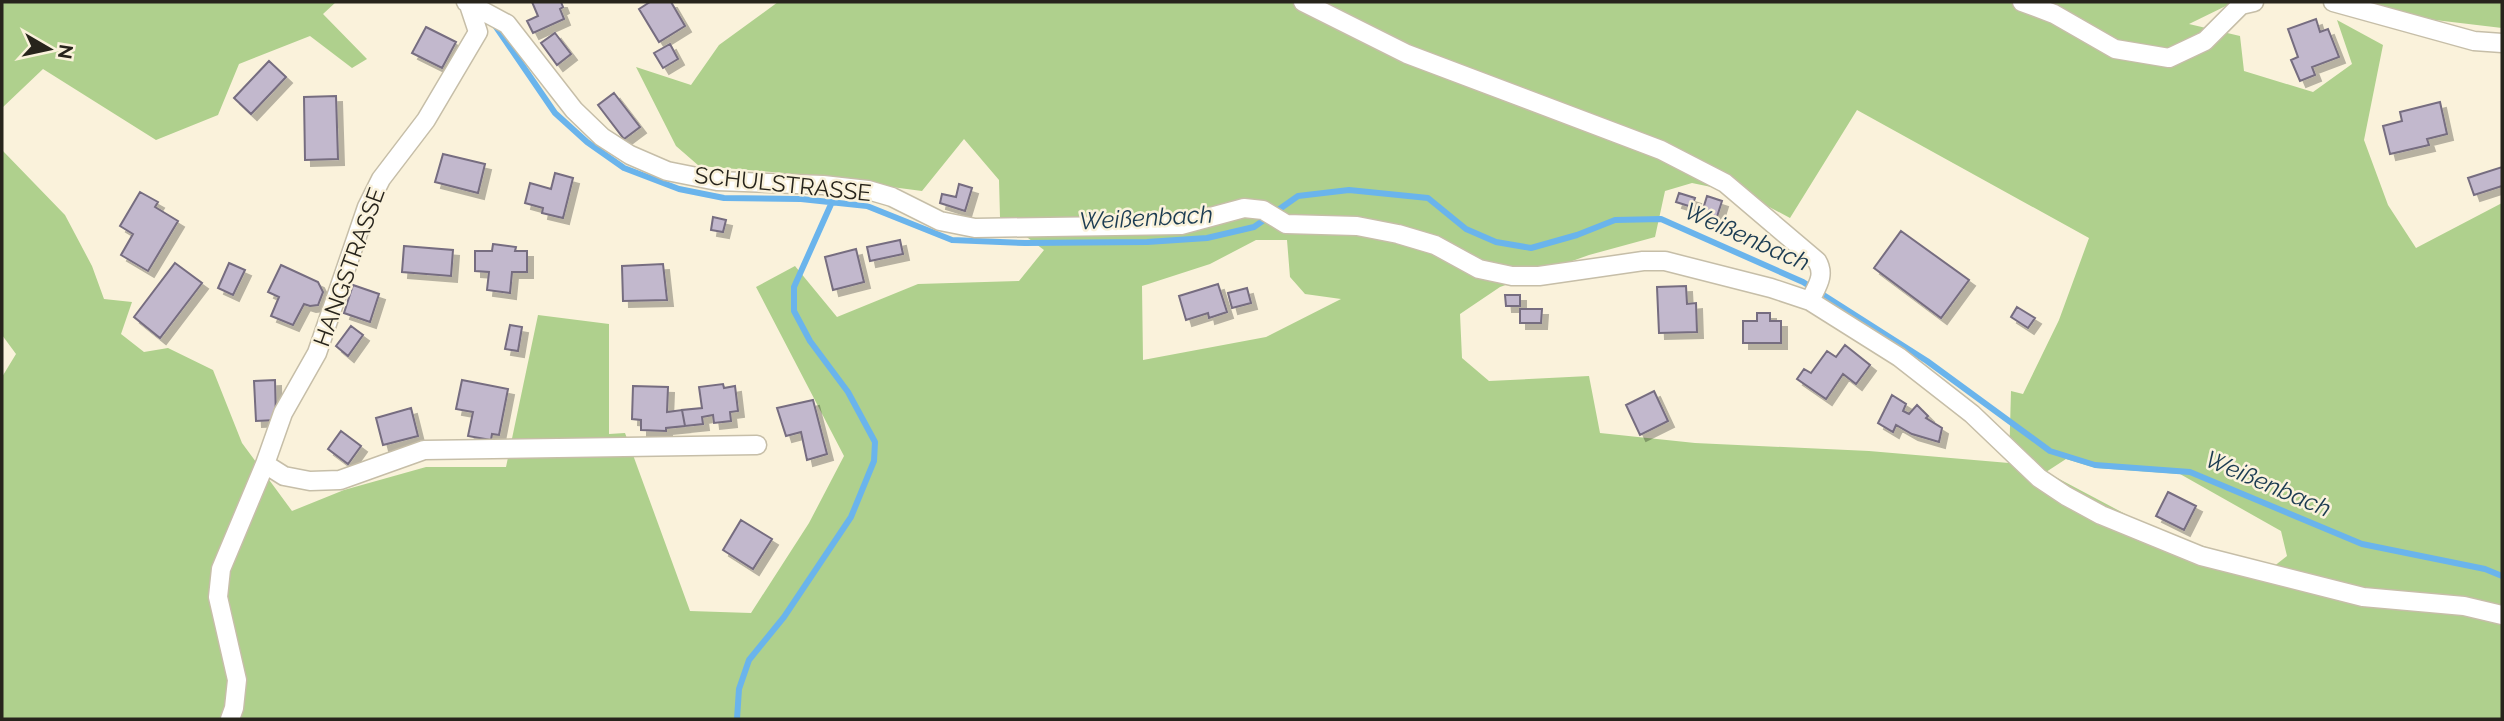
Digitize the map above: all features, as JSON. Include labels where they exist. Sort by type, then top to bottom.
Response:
[{"type":"street","points":[[1303,2],[1407,54],[1661,150],[1725,183],[1817,261],[1821,268],[1821,277],[1811,299]]},
{"type":"street","points":[[2022,2],[2054,14],[2115,49],[2169,58],[2205,41],[2241,5],[2254,2]]},
{"type":"street","points":[[2333,2],[2473,40],[2502,43]]},
{"type":"street","name":"SCHULSTRASSE","points":[[471,5],[507,24],[573,110],[602,136],[630,155],[667,171],[717,181],[823,185],[868,190],[892,197],[940,221],[975,228],[1181,225],[1244,208],[1262,210],[1286,224],[1357,226],[1398,234],[1435,245],[1479,269],[1512,276],[1539,276],[1643,261],[1665,261],[1811,299],[1899,357],[1972,414],[2039,478],[2101,515],[2201,556],[2349,594],[2464,606],[2502,615]]},
{"type":"street","name":"HANGSTRASSE","points":[[230,719],[237,680],[218,597],[221,569],[265,464],[283,413],[317,353],[363,218],[381,179],[426,120],[478,32],[471,5]]},
{"type":"street","points":[[265,464],[284,476],[310,481],[340,480],[424,450],[757,445]]},
{"type":"green space","points":[[2,2],[336,2],[323,14],[367,59],[352,68],[310,36],[239,64],[218,115],[156,140],[43,69],[2,108]]},
{"type":"green space","points":[[778,2],[2234,2],[2189,24],[2240,36],[2244,71],[2313,92],[2352,64],[2337,20],[2383,45],[2364,140],[2388,205],[2416,248],[2502,203],[2502,719],[2,719],[2,377],[16,354],[2,335],[2,150],[65,215],[92,266],[104,299],[132,302],[121,334],[144,352],[168,348],[213,370],[242,443],[292,511],[344,490],[426,467],[506,467],[538,315],[609,324],[609,434],[625,433],[690,611],[751,613],[809,523],[844,456],[756,287],[795,266],[837,317],[918,284],[1019,281],[1044,250],[1000,217],[999,180],[964,139],[922,191],[785,173],[699,166],[676,146],[636,67],[691,85],[719,45]],"holes":[[[1857,110],[2089,238],[2059,320],[2023,394],[2011,391],[2009,463],[1869,451],[1695,443],[1600,433],[1589,376],[1489,381],[1462,358],[1460,314],[1500,287],[1589,255],[1655,237],[1665,191],[1692,183],[1745,194],[1790,218]],[[1256,240],[1287,240],[1290,277],[1305,294],[1341,299],[1266,337],[1143,360],[1142,286],[1210,264]],[[2066,459],[2096,468],[2180,474],[2281,531],[2287,556],[2273,567],[2163,534],[2046,472]]]},
{"type":"green space","points":[[2364,2],[2502,2],[2502,28],[2435,20]]},
{"type":"building","points":[[532,2],[561,2],[563,7],[560,9],[564,19],[533,33],[527,21],[538,16]]},
{"type":"building","points":[[650,2],[671,2],[685,26],[659,42],[639,9]]},
{"type":"building","points":[[2316,19],[2320,32],[2328,29],[2339,57],[2312,67],[2315,75],[2300,81],[2291,60],[2298,57],[2288,29]]},
{"type":"building","points":[[426,27],[456,42],[442,68],[412,53]]},
{"type":"building","points":[[555,33],[571,54],[557,65],[541,43]]},
{"type":"building","points":[[670,44],[678,59],[663,68],[654,53]]},
{"type":"building","points":[[269,61],[286,77],[251,114],[234,98]]},
{"type":"building","points":[[614,93],[640,127],[624,139],[598,105]]},
{"type":"building","points":[[336,96],[338,159],[305,160],[304,97]]},
{"type":"building","points":[[2440,102],[2447,134],[2427,139],[2429,145],[2390,154],[2383,126],[2402,121],[2400,112]]},
{"type":"building","points":[[443,154],[485,164],[478,193],[435,182]]},
{"type":"building","points":[[2502,167],[2502,186],[2474,195],[2468,178]]},
{"type":"building","points":[[555,173],[573,178],[563,218],[542,213],[543,208],[525,203],[530,183],[551,189]]},
{"type":"building","points":[[959,184],[972,188],[965,211],[940,203],[942,194],[956,197]]},
{"type":"building","points":[[140,192],[158,202],[155,207],[178,221],[148,271],[121,255],[133,234],[120,226]]},
{"type":"building","points":[[1679,193],[1695,198],[1692,207],[1676,202]]},
{"type":"building","points":[[1707,196],[1722,201],[1715,223],[1700,219]]},
{"type":"building","points":[[713,217],[726,220],[723,232],[711,230]]},
{"type":"building","points":[[1901,231],[1969,280],[1941,318],[1874,268]]},
{"type":"building","points":[[900,240],[903,254],[870,261],[867,247]]},
{"type":"building","points":[[493,244],[516,247],[515,251],[527,251],[527,272],[512,272],[510,293],[487,290],[489,272],[475,271],[475,251],[492,251]]},
{"type":"building","points":[[404,246],[453,250],[451,276],[402,272]]},
{"type":"building","points":[[856,249],[864,282],[833,290],[825,257]]},
{"type":"building","points":[[175,263],[202,283],[160,338],[134,317]]},
{"type":"building","points":[[229,263],[245,270],[233,295],[218,288]]},
{"type":"building","points":[[663,264],[667,300],[623,301],[622,266]]},
{"type":"building","points":[[281,265],[318,282],[323,292],[318,305],[304,304],[293,325],[271,316],[279,297],[268,292]]},
{"type":"building","points":[[1218,284],[1227,312],[1209,318],[1208,313],[1186,320],[1179,296]]},
{"type":"building","points":[[353,285],[379,294],[370,322],[344,313]]},
{"type":"building","points":[[1686,286],[1687,304],[1696,303],[1697,332],[1659,333],[1657,287]]},
{"type":"building","points":[[1247,288],[1251,303],[1232,308],[1228,293]]},
{"type":"building","points":[[1505,295],[1520,295],[1520,306],[1506,306]]},
{"type":"building","points":[[2017,307],[2035,318],[2028,328],[2011,317]]},
{"type":"building","points":[[1520,309],[1542,309],[1541,323],[1520,323]]},
{"type":"building","points":[[1757,313],[1770,313],[1770,321],[1781,321],[1781,343],[1743,343],[1743,321],[1757,321]]},
{"type":"building","points":[[510,325],[522,327],[518,351],[505,349]]},
{"type":"building","points":[[351,326],[363,335],[348,356],[336,346]]},
{"type":"building","points":[[1845,345],[1870,365],[1856,384],[1843,374],[1826,399],[1797,379],[1804,369],[1811,373],[1827,351],[1836,357]]},
{"type":"building","points":[[275,380],[276,420],[256,421],[254,381]]},
{"type":"building","points":[[462,380],[508,389],[499,435],[492,434],[491,440],[468,436],[473,412],[456,409]]},
{"type":"building","points":[[723,384],[724,388],[735,386],[738,411],[730,412],[731,421],[714,423],[713,415],[702,417],[703,424],[685,426],[682,410],[702,408],[699,387]]},
{"type":"building","points":[[633,386],[668,387],[667,412],[682,410],[685,426],[666,428],[666,431],[641,430],[641,420],[632,419]]},
{"type":"building","points":[[1654,391],[1668,421],[1640,435],[1626,405]]},
{"type":"building","points":[[1892,395],[1906,404],[1903,411],[1909,414],[1917,405],[1928,416],[1926,418],[1942,428],[1939,442],[1912,434],[1896,425],[1893,432],[1878,423]]},
{"type":"building","points":[[813,400],[827,454],[807,460],[801,432],[786,436],[777,408]]},
{"type":"building","points":[[411,408],[418,436],[383,445],[376,418]]},
{"type":"building","points":[[341,431],[361,446],[348,464],[328,449]]},
{"type":"building","points":[[2168,492],[2196,506],[2184,530],[2156,516]]},
{"type":"building","points":[[741,520],[772,539],[753,569],[723,550]]},
{"type":"waterway","name":"Weißenbach","points":[[494,24],[555,113],[587,142],[624,168],[679,189],[724,198],[801,199],[867,206],[952,240],[1025,243],[1147,242],[1207,238],[1254,227],[1298,196],[1349,190],[1428,198],[1466,229],[1496,242],[1531,248],[1577,235],[1615,220],[1661,219],[1803,282],[1927,361],[2050,451],[2095,465],[2190,472],[2362,544],[2485,569],[2502,576]]},
{"type":"waterway","points":[[737,719],[739,689],[749,660],[784,617],[851,517],[874,461],[875,442],[848,392],[810,341],[794,311],[794,287],[832,202]]}]
